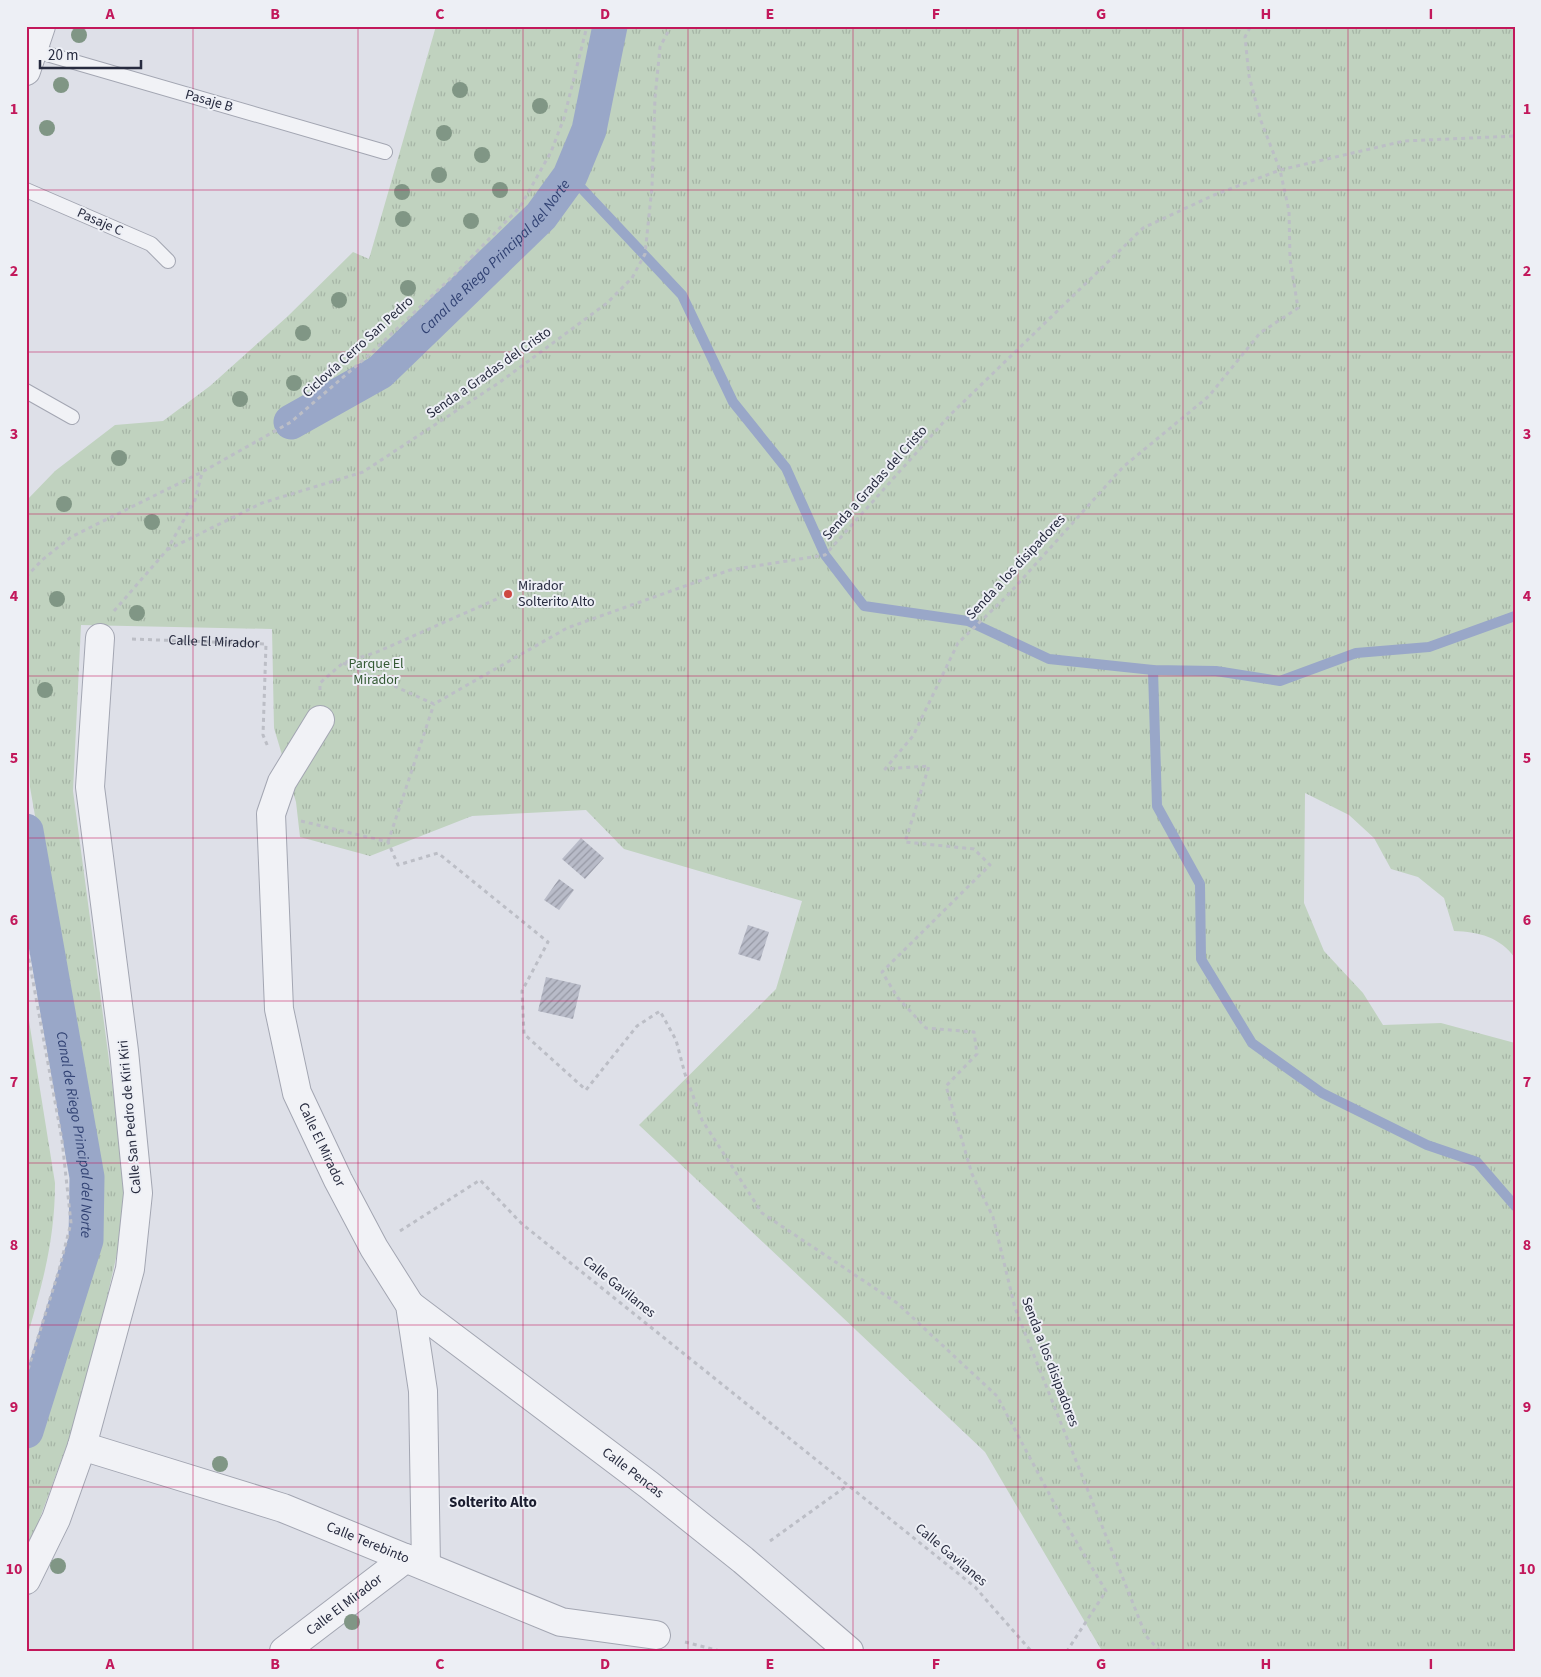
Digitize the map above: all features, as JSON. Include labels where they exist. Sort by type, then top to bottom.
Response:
[{"type":"street","name":"Calle San Pedro de Kiri Kiri","points":[[26,1580],[56,1519],[82,1446],[130,1269],[138,1193],[124,1051],[90,787],[100,638]]},
{"type":"street","name":"Calle El Mirador","points":[[284,1651],[416,1562],[423,1391],[410,1305],[374,1248],[338,1180],[297,1093],[278,1009],[271,814],[282,782],[320,720]]},
{"type":"street","name":"Calle Pencas","points":[[410,1305],[649,1485],[743,1560],[849,1651]]},
{"type":"street","name":"Calle Terebinto","points":[[82,1446],[282,1508],[561,1622],[656,1635]]},
{"type":"lane","name":"Pasaje B","points":[[34,49],[385,152]]},
{"type":"lane","name":"Pasaje C","points":[[26,190],[151,244],[168,261]]},
{"type":"lane","points":[[26,391],[72,417]]},
{"type":"path","name":"Ciclovía Cerro San Pedro","points":[[26,577],[42,560],[71,537],[202,472],[291,422],[370,354],[446,282],[520,207],[550,152],[564,118],[587,26]]},
{"type":"path","name":"Senda a Gradas del Cristo","points":[[167,550],[262,503],[362,472],[500,382],[607,303],[632,278],[645,254],[652,186],[655,98],[660,47],[671,26]]},
{"type":"path","points":[[1251,26],[1245,37],[1249,76],[1261,121],[1280,170]]},
{"type":"path","name":"Senda a Gradas del Cristo","points":[[434,704],[567,628],[730,570],[825,555],[950,416],[1143,228],[1214,195],[1280,170],[1404,141],[1515,136]]},
{"type":"path","name":"Senda a los disipadores","points":[[1160,1651],[1146,1636],[1015,1308],[993,1217],[969,1165],[946,1086],[977,1054],[974,1032],[926,1028],[898,998],[882,972],[990,865],[974,849],[905,842],[929,766],[885,769],[913,736],[958,643],[1008,596],[1123,466],[1209,396],[1260,333],[1298,308],[1290,259],[1289,211],[1280,170]]},
{"type":"path","points":[[100,638],[117,606],[167,550],[195,500],[202,472]]},
{"type":"path","points":[[320,720],[320,683],[343,663],[377,652],[508,594]]},
{"type":"path","name":"Calle El Mirador","points":[[100,638],[266,644],[263,735]]},
{"type":"path","points":[[343,663],[434,704],[388,842],[398,865],[438,853],[548,942],[522,991],[524,1034],[586,1090],[637,1026],[660,1011],[676,1040],[685,1074],[702,1120],[762,1213],[897,1303],[997,1396],[1061,1516],[1106,1591],[1067,1651]]},
{"type":"path","points":[[271,814],[388,842]]},
{"type":"path","points":[[26,943],[62,1140],[71,1223],[59,1270],[26,1376]]},
{"type":"path","name":"Calle Gavilanes","points":[[374,1248],[480,1180],[522,1224],[975,1586],[1031,1651]]},
{"type":"path","points":[[743,1560],[848,1485]]},
{"type":"green space","name":"Parque El Mirador","points":[[436,26],[1515,26],[1515,958],[1496,940],[1480,934],[1454,931],[1444,898],[1418,877],[1391,869],[1374,838],[1349,815],[1305,793],[1304,903],[1324,951],[1363,993],[1383,1025],[1441,1023],[1515,1043],[1515,1651],[1102,1651],[985,1452],[639,1125],[776,989],[802,901],[624,849],[586,810],[472,816],[370,856],[300,837],[296,802],[274,728],[272,629],[81,625],[73,791],[117,1120],[123,1180],[123,1227],[104,1311],[71,1434],[34,1534],[26,1549],[26,1456],[93,1245],[97,1212],[97,1173],[30,787],[26,666],[26,501],[55,471],[115,425],[163,421],[210,386],[288,316],[353,252],[369,259]]},
{"type":"green space","points":[[26,1002],[55,1183],[50,1244],[26,1341]]},
{"type":"building","points":[[581,838],[604,858],[585,879],[562,859]]},
{"type":"building","points":[[559,879],[574,890],[559,910],[544,900]]},
{"type":"building","points":[[748,925],[769,932],[760,961],[738,954]]},
{"type":"building","points":[[546,977],[581,985],[573,1019],[538,1011]]},
{"type":"waterway","name":"Canal de Riego Principal del Norte","points":[[291,422],[380,372],[541,216],[570,176],[589,130],[610,26]]},
{"type":"waterway","points":[[570,176],[682,295],[733,402],[786,468],[825,555],[864,606],[968,621],[1049,659],[1153,670],[1216,671],[1280,681],[1356,653],[1429,647],[1515,616]]},
{"type":"waterway","points":[[1153,670],[1157,806],[1200,884],[1201,959],[1252,1043],[1322,1093],[1427,1145],[1477,1162],[1515,1206]]},
{"type":"waterway","name":"Canal de Riego Principal del Norte","points":[[26,831],[87,1177],[86,1240],[26,1431]]},
{"type":"place","name":"Mirador Solterito Alto","points":[[508,594]]},
{"type":"district","name":"Solterito Alto","points":[[493,1502]]}]
